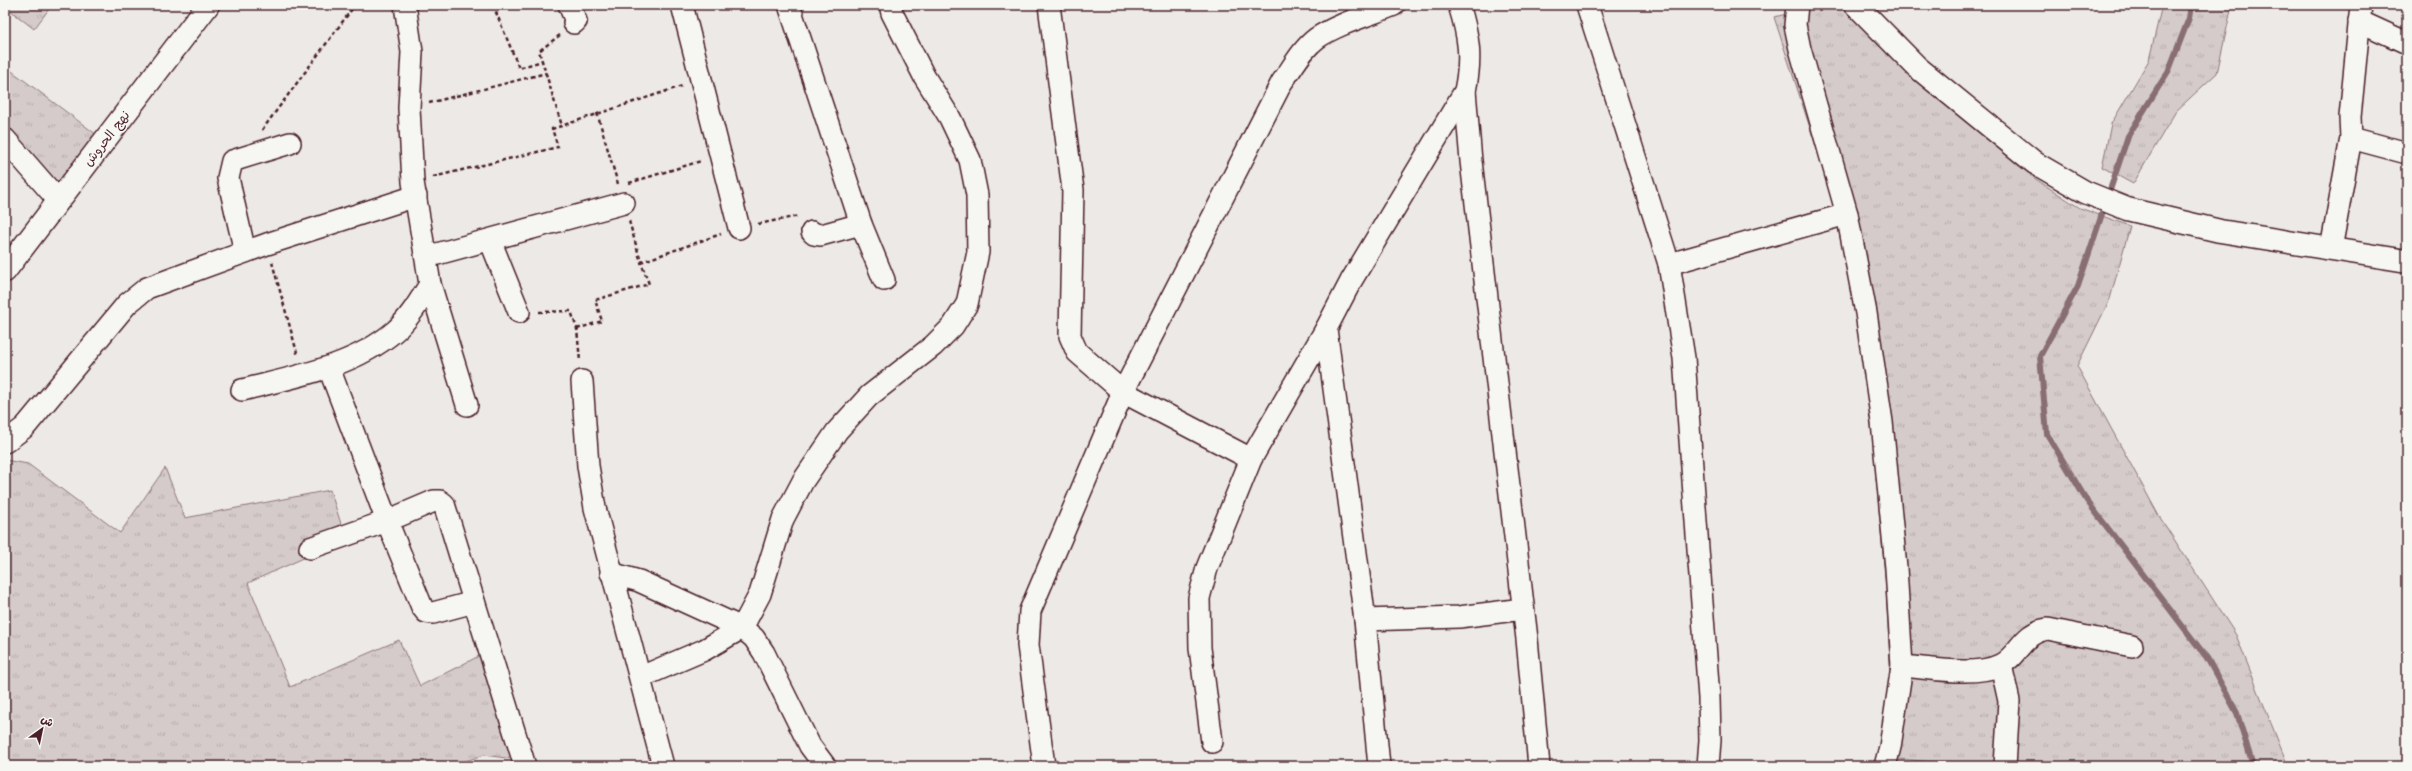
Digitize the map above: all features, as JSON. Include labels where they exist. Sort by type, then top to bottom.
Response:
[{"type":"street","name":"نهج الحروش","points":[[5,271],[208,5]]},
{"type":"street","points":[[405,5],[412,58],[409,108],[415,189],[430,284],[467,404]]},
{"type":"street","points":[[682,5],[739,228]]},
{"type":"street","points":[[789,5],[861,224],[884,280]]},
{"type":"street","points":[[640,677],[704,650],[742,628],[760,594],[783,518],[803,481],[837,431],[869,396],[933,346],[953,326],[967,304],[978,252],[977,195],[970,160],[950,118],[924,76],[892,13],[890,5]]},
{"type":"street","points":[[1049,5],[1073,190],[1070,336],[1077,352],[1123,392],[1251,459]]},
{"type":"street","points":[[1044,766],[1028,645],[1030,611],[1123,392],[1279,89],[1296,63],[1317,38],[1331,30],[1394,5]]},
{"type":"street","points":[[1459,5],[1468,34],[1470,66],[1465,91],[1471,161],[1523,609],[1539,766]]},
{"type":"street","points":[[1587,5],[1669,264],[1684,358],[1691,435],[1697,551],[1709,698],[1710,740],[1708,766]]},
{"type":"street","points":[[1797,5],[1795,25],[1800,49],[1847,214],[1866,313],[1882,422],[1896,568],[1902,666],[1890,747],[1885,766]]},
{"type":"street","points":[[1856,5],[1912,62],[1935,82],[2035,163],[2085,192],[2127,209],[2220,231],[2407,261]]},
{"type":"street","points":[[2331,249],[2351,138],[2350,117],[2360,13],[2407,43]]},
{"type":"street","points":[[1212,742],[1200,648],[1199,598],[1207,568],[1251,459],[1326,329],[1351,281],[1465,91]]},
{"type":"street","points":[[2351,138],[2407,153]]},
{"type":"street","points":[[5,139],[58,200]]},
{"type":"street","points":[[245,252],[228,178],[228,169],[232,161],[290,143]]},
{"type":"street","points":[[5,442],[25,428],[132,300],[147,288],[415,189]]},
{"type":"street","points":[[426,257],[490,240],[621,195]]},
{"type":"street","points":[[1669,264],[1847,214]]},
{"type":"street","points":[[812,232],[814,234],[821,235],[861,224]]},
{"type":"street","points":[[490,240],[519,312]]},
{"type":"street","points":[[242,390],[329,368],[378,344],[396,330],[409,316],[430,284]]},
{"type":"street","points":[[1326,329],[1365,620],[1378,766]]},
{"type":"street","points":[[329,368],[387,521],[422,607],[426,612],[434,613],[474,602]]},
{"type":"street","points":[[582,381],[588,466],[595,508],[663,766]]},
{"type":"street","points":[[310,548],[387,521],[434,501],[440,501],[444,504],[526,766]]},
{"type":"street","points":[[611,573],[638,581],[742,628],[754,638],[764,653],[810,746],[825,766]]},
{"type":"street","points":[[1365,620],[1459,617],[1523,609]]},
{"type":"street","points":[[1902,666],[1979,671],[2001,665],[2031,634],[2038,630],[2048,629],[2132,646]]},
{"type":"street","points":[[2001,665],[2009,701],[2005,766]]},
{"type":"path","points":[[258,135],[355,5]]},
{"type":"path","points":[[493,5],[519,68],[542,61]]},
{"type":"path","points":[[562,126],[539,51],[572,14]]},
{"type":"path","points":[[409,108],[546,73]]},
{"type":"path","points":[[415,189],[558,147],[552,129],[597,113],[702,80]]},
{"type":"path","points":[[576,329],[602,321],[595,300],[649,284],[641,262],[597,113]]},
{"type":"path","points":[[621,195],[720,155]]},
{"type":"path","points":[[641,262],[739,228],[808,214],[812,232]]},
{"type":"path","points":[[267,244],[304,374]]},
{"type":"path","points":[[519,312],[571,311],[576,329],[582,381]]},
{"type":"green space","points":[[5,5],[52,5],[34,29],[11,11],[5,18]]},
{"type":"green space","points":[[1825,5],[1839,5],[1931,92],[2037,180],[2080,208],[2130,226],[2110,299],[2077,366],[2159,516],[2236,635],[2288,766],[1984,766],[1886,758],[1891,681],[1886,588],[1870,408],[1853,278],[1835,205],[1774,17]]},
{"type":"green space","points":[[2162,5],[2232,5],[2217,73],[2176,111],[2133,184],[2102,167],[2111,124],[2149,60]]},
{"type":"green space","points":[[5,66],[97,135],[54,190],[5,152]]},
{"type":"green space","points":[[5,460],[28,464],[120,533],[165,468],[185,518],[330,490],[346,539],[248,583],[290,687],[399,640],[420,686],[485,653],[520,760],[484,755],[450,766],[5,766]]},
{"type":"waterway","points":[[2191,5],[2189,18],[2169,70],[2128,136],[2078,286],[2040,356],[2047,434],[2087,501],[2207,658],[2237,713],[2253,766]]}]
